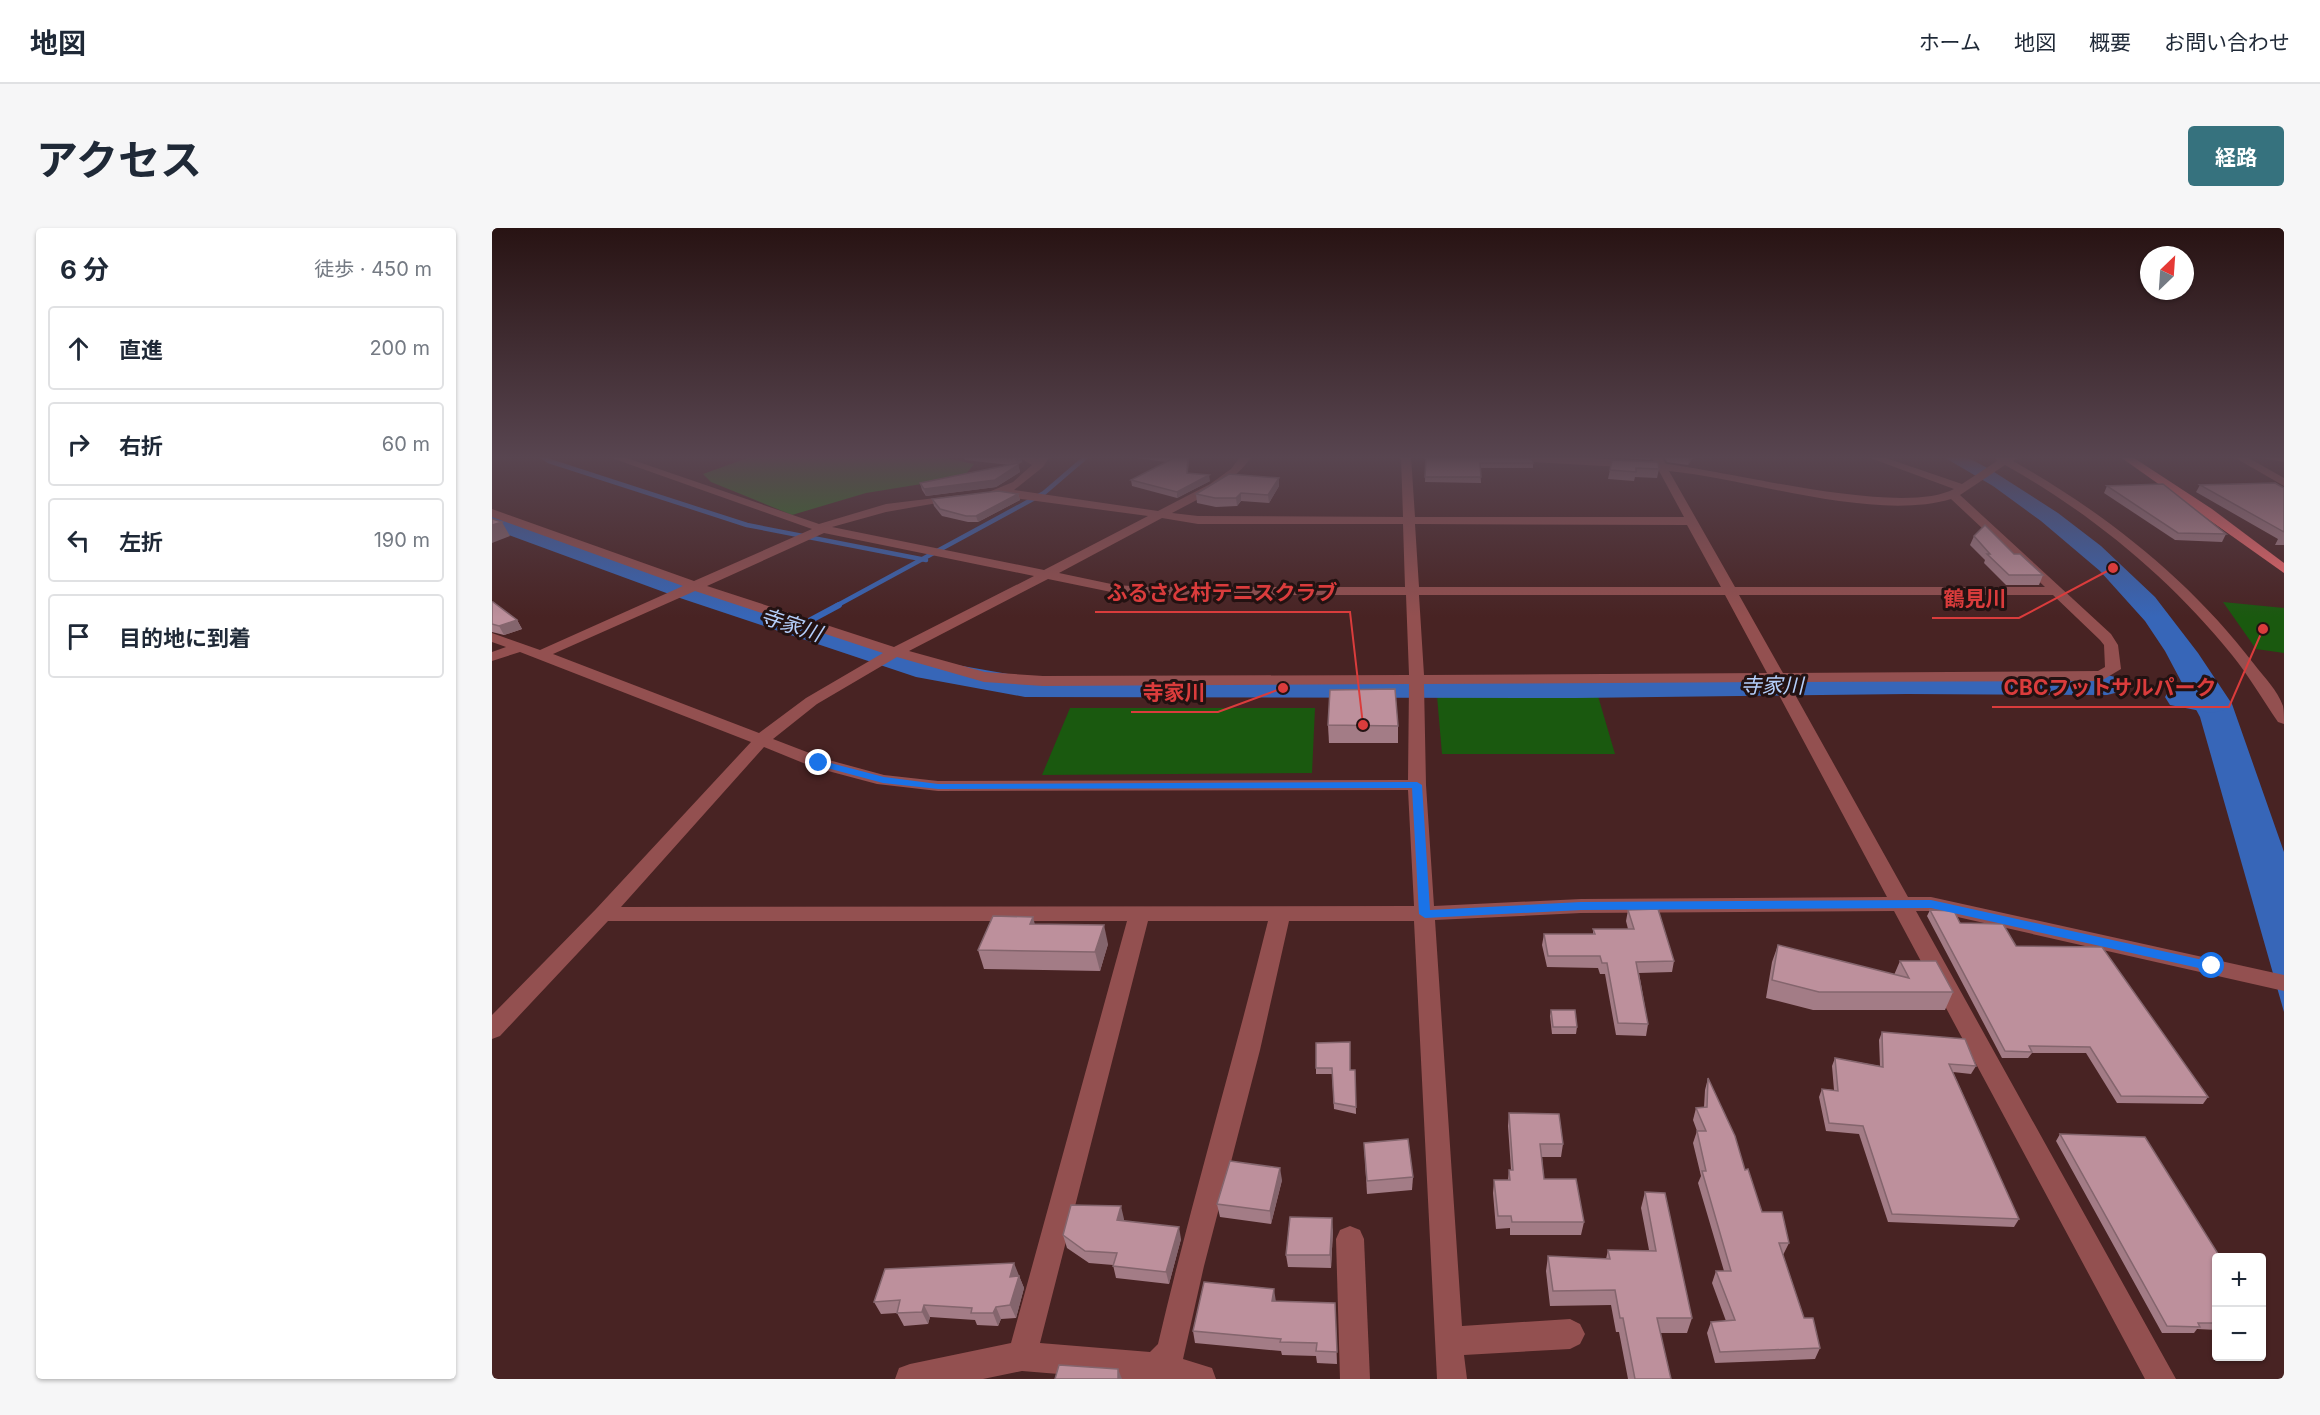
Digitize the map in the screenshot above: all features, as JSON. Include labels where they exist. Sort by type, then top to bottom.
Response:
[{"type":"main road","points":[[2205,510],[2284,569]]},
{"type":"street","points":[[765,510],[820,529],[1044,576],[1116,589],[1146,591],[2056,591]]},
{"type":"street","points":[[542,654],[848,516],[874,510]]},
{"type":"street","points":[[1117,510],[1158,516],[1249,522],[1692,521]]},
{"type":"street","points":[[492,1030],[603,914],[762,739],[813,699],[896,652],[1170,510]]},
{"type":"street","points":[[1408,510],[1416,684],[1417,785],[1452,1379]]},
{"type":"street","points":[[1686,510],[1903,903],[2161,1379]]},
{"type":"street","points":[[499,520],[896,652],[984,677],[1043,681],[1416,684],[1781,683],[2101,676],[2114,669],[2111,645],[2106,637],[2056,591],[1979,510]]},
{"type":"street","points":[[2081,510],[2104,525],[2200,606],[2260,679],[2284,719]]},
{"type":"street","points":[[492,637],[542,654],[819,763],[883,780],[938,786],[1417,785]]},
{"type":"street","points":[[492,657],[521,647]]},
{"type":"street","points":[[603,914],[1425,914],[1581,906],[1931,904],[2284,983]]},
{"type":"street","points":[[1022,1356],[1139,915]]},
{"type":"street","points":[[1155,1373],[1170,1352],[1190,1266],[1248,1050],[1280,915]]},
{"type":"street","points":[[1350,1239],[1355,1379]]},
{"type":"street","points":[[1448,1341],[1570,1334]]},
{"type":"street","points":[[910,1379],[962,1373],[1022,1356],[1201,1379]]},
{"type":"green space","points":[[779,510],[810,510],[792,515]]},
{"type":"green space","points":[[2223,602],[2284,608],[2284,653],[2256,649]]},
{"type":"green space","points":[[1437,696],[1598,696],[1615,754],[1442,754]]},
{"type":"green space","points":[[1070,708],[1315,708],[1312,773],[1042,775]]},
{"type":"water","points":[[2026,510],[2053,510],[2058,513],[2101,546],[2155,597],[2198,653],[2232,704],[2284,852],[2284,1012],[2200,717],[2165,651],[2145,621],[2100,571]]},
{"type":"building","points":[[943,510],[988,510],[976,516],[966,516]]},
{"type":"building","points":[[2143,510],[2195,510],[2226,534],[2178,533]]},
{"type":"building","points":[[2244,510],[2284,510],[2284,532]]},
{"type":"building","points":[[492,519],[502,522],[492,525]]},
{"type":"building","points":[[1985,525],[2014,554],[2020,554],[2043,575],[2009,575],[1987,554],[1990,554],[1974,536]]},
{"type":"building","points":[[492,602],[517,620],[499,626],[492,624]]},
{"type":"building","points":[[1395,689],[1398,726],[1328,725],[1330,690]]},
{"type":"building","points":[[1658,909],[1674,961],[1636,962],[1648,1024],[1618,1023],[1607,963],[1602,963],[1600,956],[1548,956],[1544,934],[1595,934],[1593,929],[1634,929],[1628,910]]},
{"type":"building","points":[[1930,910],[1954,911],[1960,923],[2003,924],[2016,946],[2102,947],[2208,1097],[2121,1096],[2090,1047],[2029,1046],[2032,1052],[2005,1051]]},
{"type":"building","points":[[993,916],[1033,917],[1030,924],[1104,925],[1095,952],[978,950]]},
{"type":"building","points":[[1778,945],[1909,978],[1900,961],[1936,961],[1953,992],[1819,992],[1772,980]]},
{"type":"building","points":[[1551,1010],[1575,1010],[1577,1027],[1553,1027]]},
{"type":"building","points":[[1882,1032],[1965,1039],[1976,1066],[1949,1064],[2019,1219],[1892,1214],[1863,1126],[1829,1123],[1822,1089],[1838,1091],[1835,1058],[1883,1067]]},
{"type":"building","points":[[1350,1042],[1350,1070],[1355,1070],[1356,1107],[1334,1103],[1332,1068],[1316,1068],[1316,1043]]},
{"type":"building","points":[[1708,1078],[1735,1136],[1745,1170],[1748,1169],[1762,1212],[1782,1212],[1789,1243],[1779,1243],[1804,1318],[1813,1318],[1820,1348],[1720,1352],[1711,1322],[1735,1320],[1716,1271],[1731,1271],[1702,1171],[1706,1171],[1697,1131],[1706,1131],[1696,1108],[1707,1107]]},
{"type":"building","points":[[1509,1113],[1559,1114],[1563,1144],[1540,1144],[1544,1179],[1576,1179],[1584,1222],[1512,1222],[1511,1216],[1498,1216],[1494,1180],[1510,1180],[1509,1170],[1513,1170]]},
{"type":"building","points":[[2060,1134],[2145,1137],[2218,1253],[2212,1253],[2212,1323],[2198,1323],[2200,1327],[2167,1326]]},
{"type":"building","points":[[1408,1139],[1413,1177],[1367,1181],[1364,1143]]},
{"type":"building","points":[[1230,1161],[1280,1168],[1270,1211],[1217,1204]]},
{"type":"building","points":[[1645,1192],[1665,1193],[1692,1318],[1657,1318],[1671,1379],[1635,1379],[1615,1290],[1553,1291],[1548,1256],[1610,1259],[1608,1250],[1656,1251]]},
{"type":"building","points":[[1071,1205],[1121,1206],[1117,1220],[1179,1227],[1166,1272],[1113,1266],[1117,1253],[1085,1251],[1063,1235]]},
{"type":"building","points":[[1290,1217],[1332,1218],[1330,1255],[1286,1255]]},
{"type":"building","points":[[1014,1263],[1010,1277],[1019,1276],[1010,1305],[996,1307],[993,1313],[971,1313],[972,1308],[924,1305],[922,1312],[897,1313],[900,1300],[874,1302],[885,1269]]},
{"type":"building","points":[[1204,1282],[1274,1289],[1272,1301],[1335,1303],[1337,1352],[1316,1351],[1317,1343],[1280,1342],[1281,1339],[1193,1331]]},
{"type":"building","points":[[1059,1365],[1118,1369],[1118,1379],[1055,1379]]},
{"type":"waterway","points":[[700,510],[747,525],[922,559]]},
{"type":"waterway","points":[[922,559],[1013,510]]},
{"type":"waterway","name":"寺家川","points":[[492,520],[691,592],[928,670],[1025,687],[1576,688],[1907,684],[2107,685]]},
{"type":"waterway","points":[[836,606],[922,559]]},
{"type":"waterway","points":[[798,627],[839,605]]},
{"type":"waterway","name":"寺家川","points":[[2183,697],[2211,702]]},
{"type":"place","name":"鶴見川","points":[[2113,568]]},
{"type":"place","name":"CBCフットサルパーク","points":[[2263,629]]},
{"type":"place","name":"寺家川","points":[[1283,688]]},
{"type":"place","name":"ふるさと村テニスクラブ","points":[[1363,725]]},
{"type":"route","points":[[819,763],[883,780],[938,786],[1417,785],[1425,914],[1581,906],[1931,904],[2212,966]]}]
